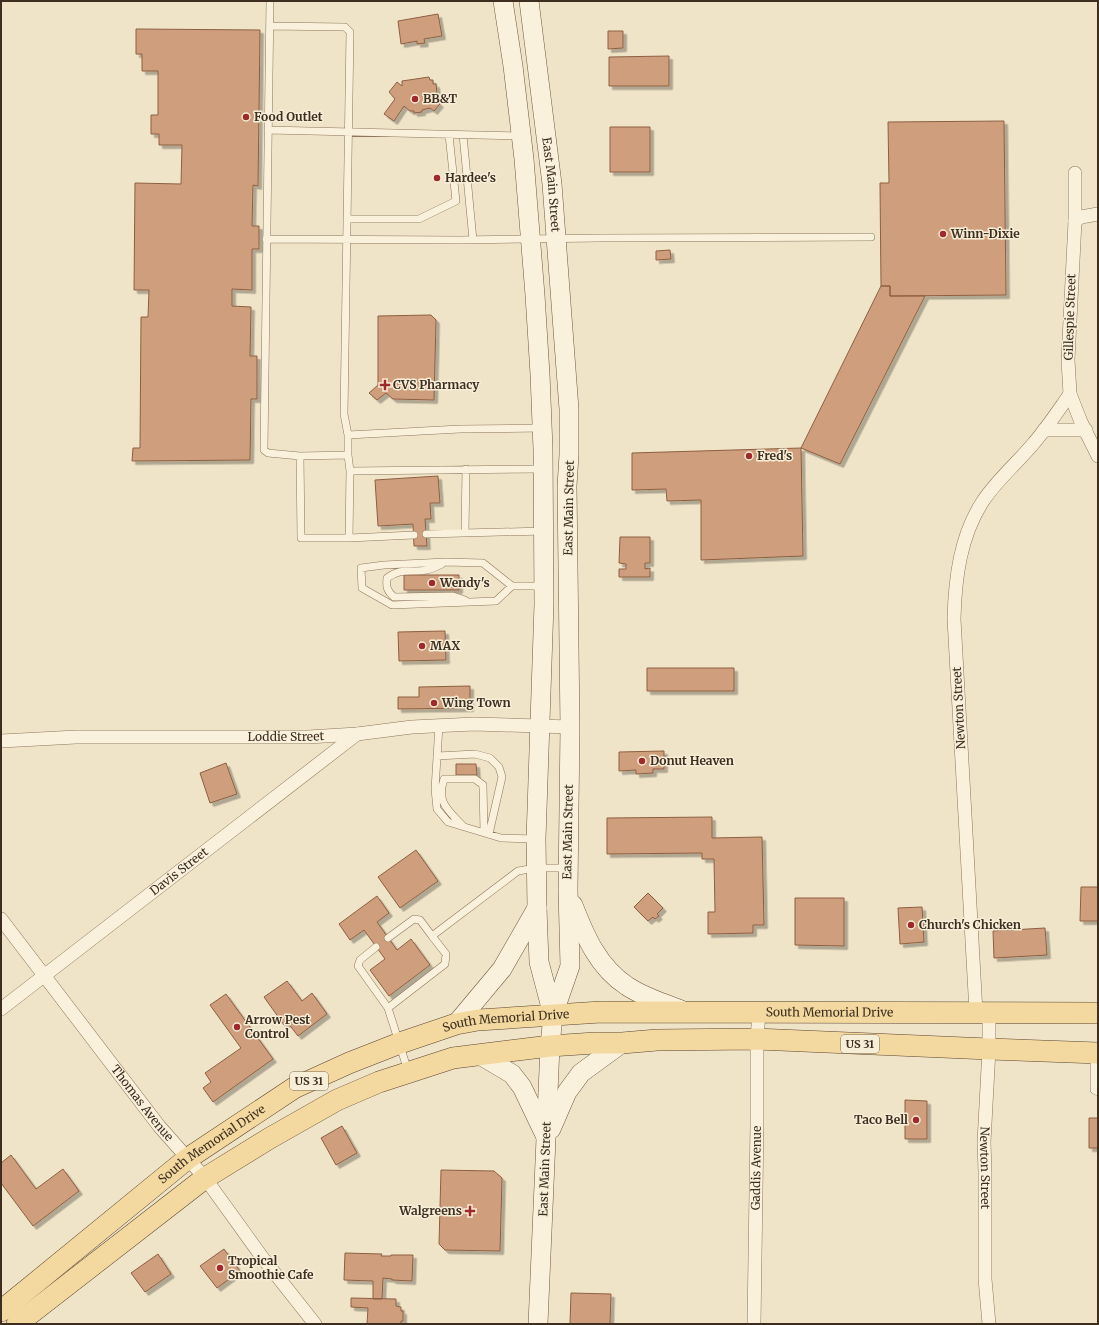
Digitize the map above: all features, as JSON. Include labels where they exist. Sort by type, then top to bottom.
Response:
[{"type":"main road","name":"East Main Street","points":[[502,1],[513,66],[521,136],[536,311],[542,428],[544,586],[536,868],[539,962],[553,1015]]},
{"type":"main road","name":"East Main Street","points":[[529,1],[552,184],[569,409],[567,486],[570,727],[568,890],[570,966],[553,1015],[550,1046],[538,1324]]},
{"type":"main road","points":[[568,890],[587,939],[604,966],[627,986],[683,1011]]},
{"type":"main road","points":[[456,1024],[502,969],[537,908]]},
{"type":"main road","name":"South Memorial Drive","points":[[1,1311],[187,1158],[294,1088],[349,1063],[400,1043],[456,1024],[478,1020],[601,1012],[1098,1013]]},
{"type":"main road","name":"South Memorial Drive","points":[[17,1324],[205,1178],[270,1138],[337,1100],[380,1082],[453,1058],[550,1046],[595,1043],[622,1043],[657,1040],[757,1039],[1096,1053]]},
{"type":"main road","points":[[547,1137],[568,1092],[581,1073],[622,1043]]},
{"type":"main road","points":[[480,1055],[512,1074],[522,1087],[547,1137]]},
{"type":"street","name":"Gillespie Street","points":[[1076,173],[1068,360],[1070,394],[1098,456]]},
{"type":"street","points":[[1075,221],[1082,217],[1098,214]]},
{"type":"street","name":"Newton Street","points":[[989,1324],[985,1279],[984,1142],[989,1049],[983,1012],[954,619],[955,588],[965,543],[970,528],[983,501],[1044,430],[1070,394]]},
{"type":"street","points":[[1044,430],[1086,430]]},
{"type":"street","name":"Loddie Street","points":[[1,741],[76,737],[308,737],[357,734],[412,727],[474,724],[570,727]]},
{"type":"street","name":"Davis Street","points":[[1,1009],[357,734]]},
{"type":"street","name":"Thomas Avenue","points":[[1,919],[159,1126],[205,1178],[262,1257],[314,1324]]},
{"type":"street","name":"Gaddis Avenue","points":[[754,1324],[757,1039],[759,1013]]},
{"type":"lane","points":[[270,1],[264,450],[268,453],[300,456],[348,455]]},
{"type":"lane","points":[[270,26],[345,27],[350,32],[344,414],[348,435],[350,471],[349,538]]},
{"type":"lane","points":[[268,130],[521,136]]},
{"type":"lane","points":[[346,219],[419,219],[456,201],[448,135]]},
{"type":"lane","points":[[463,135],[472,240]]},
{"type":"lane","points":[[266,239],[472,240],[557,238],[871,237]]},
{"type":"lane","points":[[348,435],[460,429],[542,428]]},
{"type":"lane","points":[[300,456],[301,538],[349,538],[414,535]]},
{"type":"lane","points":[[465,533],[466,469]]},
{"type":"lane","points":[[350,471],[543,469]]},
{"type":"lane","points":[[426,534],[543,532]]},
{"type":"lane","points":[[446,562],[428,570],[410,570],[394,573],[387,578],[386,585],[388,592],[394,597],[453,596],[469,602]]},
{"type":"lane","points":[[512,586],[496,601],[392,604],[362,588],[361,568],[384,565],[483,562],[512,586],[544,586]]},
{"type":"lane","points":[[439,726],[435,789],[437,809],[448,822],[501,838],[536,839]]},
{"type":"lane","points":[[437,756],[475,754],[490,758],[499,767],[502,777],[486,833]]},
{"type":"lane","points":[[463,826],[442,802],[441,788],[444,779],[475,779],[483,785],[486,833]]},
{"type":"lane","points":[[432,936],[518,871],[536,868],[568,868]]},
{"type":"lane","points":[[388,938],[414,919],[420,920],[446,954],[445,964],[388,1008]]},
{"type":"lane","points":[[376,947],[360,960],[358,966],[388,1008],[409,1072]]},
{"type":"lane","points":[[1096,1053],[1094,1090],[1098,1092]]},
{"type":"building","points":[[438,14],[442,36],[424,39],[425,43],[417,44],[417,41],[401,44],[398,21]]},
{"type":"building","points":[[136,29],[260,30],[258,186],[253,185],[252,226],[259,226],[259,249],[252,249],[252,290],[232,289],[232,306],[251,307],[250,356],[257,356],[257,399],[251,399],[250,460],[132,461],[133,448],[140,448],[141,317],[148,317],[149,290],[134,290],[135,183],[181,184],[182,145],[159,145],[159,134],[151,134],[151,115],[158,115],[158,71],[142,71],[142,54],[136,54]]},
{"type":"building","points":[[608,31],[623,31],[623,48],[608,49]]},
{"type":"building","points":[[669,56],[669,86],[609,86],[609,57]]},
{"type":"building","name":"BB&T","points":[[429,77],[430,80],[433,80],[433,84],[436,84],[436,100],[440,104],[434,111],[430,108],[422,110],[422,112],[414,113],[414,111],[410,111],[404,106],[394,121],[384,114],[395,99],[389,92],[397,82],[402,86],[402,81]]},
{"type":"building","name":"Winn-Dixie","points":[[1004,121],[1006,295],[890,296],[890,286],[881,286],[880,183],[889,183],[888,122]]},
{"type":"building","points":[[610,127],[650,127],[650,172],[610,172]]},
{"type":"building","points":[[670,250],[671,259],[656,260],[656,251]]},
{"type":"building","points":[[881,286],[890,286],[890,296],[925,296],[840,464],[801,448]]},
{"type":"building","name":"CVS Pharmacy","points":[[431,315],[436,320],[434,400],[393,399],[386,393],[377,400],[369,393],[378,385],[378,316]]},
{"type":"building","points":[[801,448],[803,556],[701,560],[701,500],[667,501],[666,489],[632,490],[632,453]]},
{"type":"building","points":[[438,476],[440,503],[430,503],[431,519],[425,519],[427,546],[414,546],[413,524],[378,526],[375,480]]},
{"type":"building","points":[[620,537],[650,537],[650,563],[645,563],[645,569],[650,568],[650,577],[619,577],[619,569],[626,569],[626,564],[619,563]]},
{"type":"building","name":"Wendy's","points":[[404,575],[459,575],[459,590],[404,590]]},
{"type":"building","name":"MAX","points":[[445,631],[446,660],[399,661],[398,632]]},
{"type":"building","points":[[647,668],[734,668],[734,691],[647,691]]},
{"type":"building","name":"Wing Town","points":[[470,686],[470,708],[398,709],[398,697],[419,697],[419,687]]},
{"type":"building","name":"Donut Heaven","points":[[664,751],[664,769],[653,769],[653,773],[636,774],[636,770],[619,771],[619,752]]},
{"type":"building","points":[[226,763],[237,794],[210,803],[200,773]]},
{"type":"building","points":[[456,764],[476,764],[477,775],[456,775]]},
{"type":"building","points":[[712,817],[712,838],[762,837],[764,925],[753,925],[753,933],[708,934],[708,912],[715,912],[714,859],[702,859],[702,853],[607,854],[607,818]]},
{"type":"building","points":[[416,850],[438,881],[400,908],[378,877]]},
{"type":"building","points":[[1081,887],[1098,887],[1098,921],[1080,921]]},
{"type":"building","points":[[648,893],[663,908],[657,914],[659,916],[655,919],[653,917],[648,921],[634,907]]},
{"type":"building","points":[[377,896],[389,913],[377,922],[397,950],[411,939],[430,965],[389,996],[370,970],[385,959],[364,930],[350,940],[339,924]]},
{"type":"building","points":[[795,898],[844,898],[844,946],[795,945]]},
{"type":"building","name":"Church's Chicken","points":[[922,907],[924,942],[900,944],[898,908]]},
{"type":"building","points":[[1045,928],[1047,955],[994,958],[993,931]]},
{"type":"building","points":[[287,981],[302,1001],[312,993],[327,1014],[298,1036],[288,1023],[284,1025],[264,997]]},
{"type":"building","name":"Arrow Pest Control","points":[[226,994],[273,1059],[213,1102],[203,1088],[211,1082],[205,1073],[241,1048],[210,1005]]},
{"type":"building","name":"Taco Bell","points":[[905,1100],[927,1101],[927,1139],[905,1139]]},
{"type":"building","points":[[1089,1118],[1098,1118],[1098,1148],[1089,1148]]},
{"type":"building","points":[[342,1126],[357,1153],[336,1165],[321,1138]]},
{"type":"building","points":[[11,1155],[36,1189],[63,1169],[79,1191],[33,1226],[1,1183],[1,1163]]},
{"type":"building","name":"Walgreens","points":[[441,1170],[494,1171],[502,1178],[500,1251],[445,1250],[439,1244]]},
{"type":"building","name":"Tropical Smoothie Cafe","points":[[224,1249],[240,1271],[217,1288],[200,1266]]},
{"type":"building","points":[[345,1253],[382,1254],[381,1256],[413,1255],[412,1281],[383,1278],[382,1299],[373,1299],[373,1281],[344,1280]]},
{"type":"building","points":[[158,1254],[171,1274],[145,1292],[131,1273]]},
{"type":"building","points":[[571,1293],[611,1294],[610,1324],[570,1324]]},
{"type":"building","points":[[351,1298],[396,1299],[396,1306],[401,1307],[401,1311],[403,1311],[403,1321],[401,1321],[401,1324],[367,1324],[368,1308],[351,1307]]},
{"type":"place","name":"BB&T","points":[[415,99]]},
{"type":"place","name":"Food Outlet","points":[[246,117]]},
{"type":"place","name":"Hardee's","points":[[437,178]]},
{"type":"place","name":"Winn-Dixie","points":[[943,234]]},
{"type":"place","name":"CVS Pharmacy","points":[[385,385]]},
{"type":"place","name":"Fred's","points":[[749,456]]},
{"type":"place","name":"Wendy's","points":[[432,583]]},
{"type":"place","name":"MAX","points":[[422,646]]},
{"type":"place","name":"Wing Town","points":[[434,703]]},
{"type":"place","name":"Donut Heaven","points":[[642,761]]},
{"type":"place","name":"Church's Chicken","points":[[911,925]]},
{"type":"place","name":"Arrow Pest Control","points":[[237,1027]]},
{"type":"place","name":"Taco Bell","points":[[916,1120]]},
{"type":"place","name":"Walgreens","points":[[470,1211]]},
{"type":"place","name":"Tropical Smoothie Cafe","points":[[220,1268]]}]
